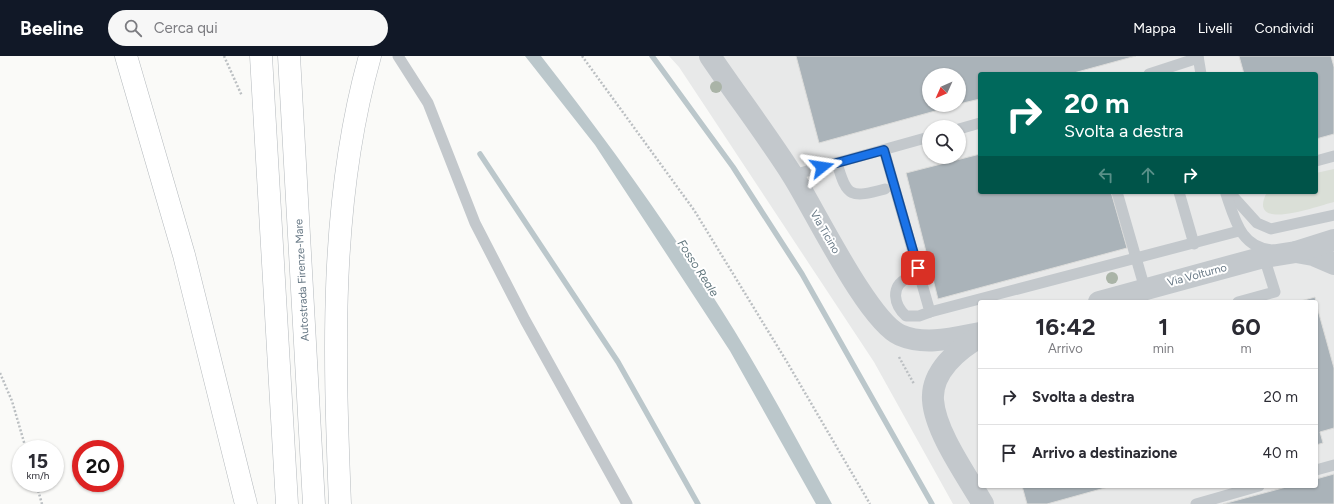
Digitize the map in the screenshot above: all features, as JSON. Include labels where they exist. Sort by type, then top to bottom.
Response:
[{"type":"highway","points":[[126,56],[184,255],[246,504]]},
{"type":"highway","points":[[262,56],[287,504]]},
{"type":"highway","name":"Autostrada Firenze-Mare","points":[[288,56],[314,504]]},
{"type":"highway","points":[[340,504],[336,410],[336,291],[342,202],[354,121],[370,56]]},
{"type":"street","name":"Via Ticino","points":[[710,56],[792,176],[861,291],[887,327],[900,335],[927,341],[978,333]]},
{"type":"street","name":"Via Volturno","points":[[1110,300],[1143,294],[1264,257],[1296,252],[1334,240]]},
{"type":"street","name":"Via Volturno","points":[[1296,252],[1313,255],[1334,264]]},
{"type":"street","points":[[978,338],[969,343],[951,358],[941,371],[936,384],[933,399],[939,422],[950,447],[983,504]]},
{"type":"lane","points":[[398,56],[428,103],[475,223],[525,320],[627,504]]},
{"type":"lane","points":[[1155,72],[1198,57],[1201,72]]},
{"type":"lane","points":[[966,126],[978,123]]},
{"type":"lane","points":[[792,176],[922,139]]},
{"type":"lane","points":[[884,150],[930,312]]},
{"type":"lane","points":[[1318,160],[1334,156]]},
{"type":"lane","points":[[837,163],[841,179],[849,192],[864,195],[885,189]]},
{"type":"lane","points":[[1118,194],[1136,258],[1143,294]]},
{"type":"lane","points":[[1180,194],[1194,244]]},
{"type":"lane","points":[[1228,194],[1239,231],[1252,244],[1264,250],[1296,252]]},
{"type":"lane","points":[[1229,194],[1257,223],[1272,229],[1334,215]]},
{"type":"lane","points":[[907,278],[901,281],[896,290],[895,298],[901,311],[906,316],[919,316],[1239,231]]},
{"type":"lane","points":[[1245,300],[1275,292],[1264,257]]},
{"type":"lane","points":[[1318,469],[1334,464]]},
{"type":"lane","points":[[1196,504],[1252,488]]},
{"type":"path","points":[[582,56],[694,210],[787,362],[870,504]]},
{"type":"path","points":[[898,356],[917,389]]},
{"type":"path","points":[[0,373],[12,401],[23,440]]},
{"type":"path","points":[[39,492],[42,504]]},
{"type":"shaded area","points":[[525,56],[541,56],[617,156],[689,259],[747,351],[832,504],[816,504],[730,351],[595,145]]},
{"type":"shaded area","points":[[669,56],[1334,56],[1334,504],[953,504],[874,362],[679,67]]},
{"type":"shaded area","points":[[1334,169],[1334,202],[1287,214],[1266,212],[1263,205],[1266,194],[1318,194],[1318,173]]},
{"type":"building","points":[[796,56],[1136,56],[1077,72],[978,72],[978,99],[966,102],[966,68],[922,68],[922,112],[932,112],[819,143]]},
{"type":"building","points":[[1239,56],[1331,56],[1334,67],[1334,134],[1318,138],[1318,72],[1243,72]]},
{"type":"building","points":[[978,155],[978,194],[1112,194],[1127,248],[938,299],[906,173],[941,164],[966,164],[966,158]]},
{"type":"building","points":[[1315,297],[1316,300],[1304,300]]},
{"type":"building","points":[[1318,310],[1334,368],[1334,428],[1320,432],[1323,443],[1318,444]]},
{"type":"building","points":[[1334,474],[1334,504],[1223,504],[1283,488],[1318,488],[1318,478]]},
{"type":"building","points":[[1023,488],[1105,488],[1047,504],[1027,504]]},
{"type":"waterway","points":[[652,56],[733,167],[802,274],[932,504]]},
{"type":"waterway","points":[[480,154],[618,362],[698,504]]},
{"type":"route","points":[[822,167],[884,150],[918,268]]},
{"type":"water label","name":"Fosso Reale","points":[[698,268]]}]
